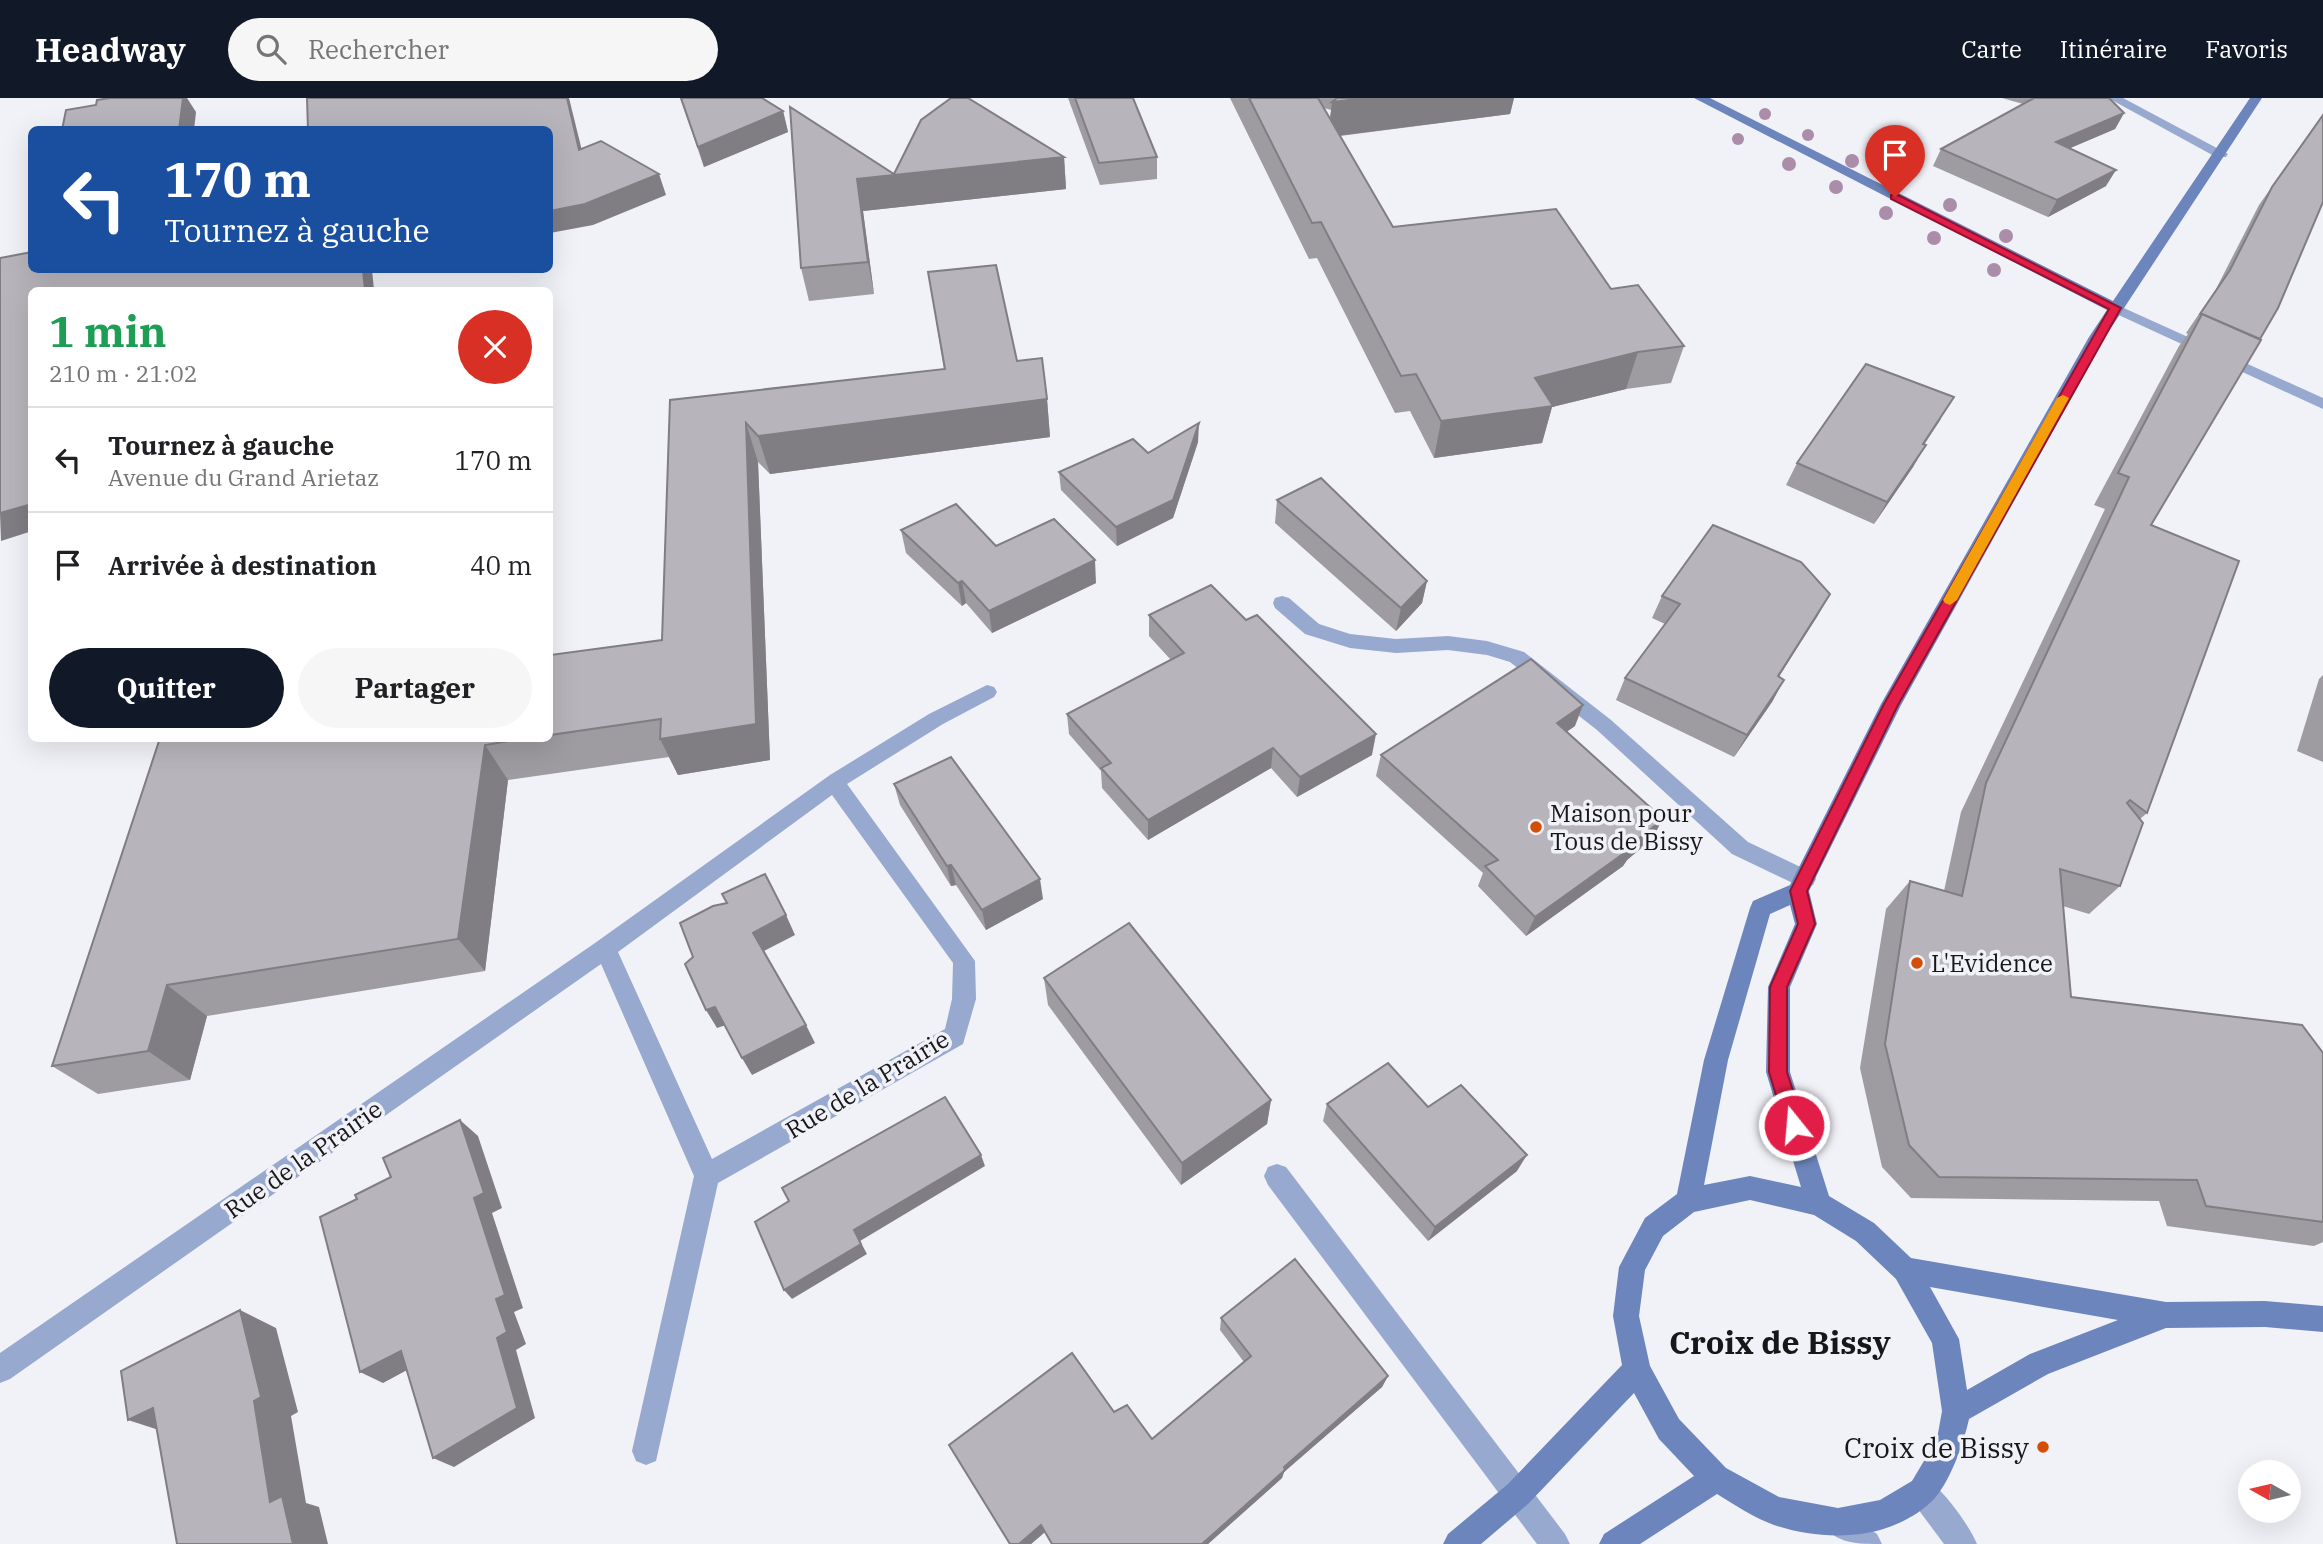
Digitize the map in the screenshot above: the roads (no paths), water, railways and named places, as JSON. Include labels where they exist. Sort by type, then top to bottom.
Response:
[{"type":"main road","points":[[1700,98],[2115,308]]},
{"type":"main road","points":[[1819,1204],[1778,1072],[1779,987],[1806,924],[1802,885],[1891,704],[2115,308],[2221,154],[2256,98]]},
{"type":"main road","points":[[1688,1201],[1716,1060],[1761,908],[1802,885]]},
{"type":"main road","points":[[1750,1188],[1819,1204],[1865,1232],[1905,1270],[1945,1339],[1956,1411],[1950,1444],[1922,1491],[1885,1514],[1838,1523],[1775,1511],[1716,1478],[1669,1429],[1637,1370],[1626,1316],[1632,1267],[1654,1227],[1688,1201],[1750,1188]]},
{"type":"main road","points":[[1905,1270],[2166,1315],[2264,1314],[2323,1319]]},
{"type":"main road","points":[[1956,1411],[2040,1364],[2166,1315]]},
{"type":"main road","points":[[1458,1544],[1518,1494],[1637,1370]]},
{"type":"main road","points":[[1614,1544],[1716,1478]]},
{"type":"street","points":[[2114,98],[2221,154]]},
{"type":"street","points":[[2115,308],[2323,404]]},
{"type":"street","points":[[1282,603],[1312,629],[1350,642],[1396,646],[1448,643],[1487,648],[1517,657],[1604,725],[1740,848],[1802,885]]},
{"type":"street","name":"Rue de la Prairie","points":[[0,1368],[605,949],[835,783],[933,718],[987,692]]},
{"type":"street","name":"Rue de la Prairie","points":[[707,1176],[955,1036],[964,999],[964,961],[835,783]]},
{"type":"street","points":[[605,949],[707,1176],[646,1451]]},
{"type":"street","points":[[1277,1176],[1555,1544]]},
{"type":"street","points":[[1922,1491],[1962,1544]]},
{"type":"street","points":[[1838,1523],[1867,1544]]},
{"type":"place","name":"Maison pour Tous de Bissy","points":[[1536,827]]},
{"type":"place","name":"L'Evidence","points":[[1917,963]]},
{"type":"place","name":"Croix de Bissy","points":[[2043,1447]]},
{"type":"district","name":"Croix de Bissy","points":[[1780,1342]]}]
